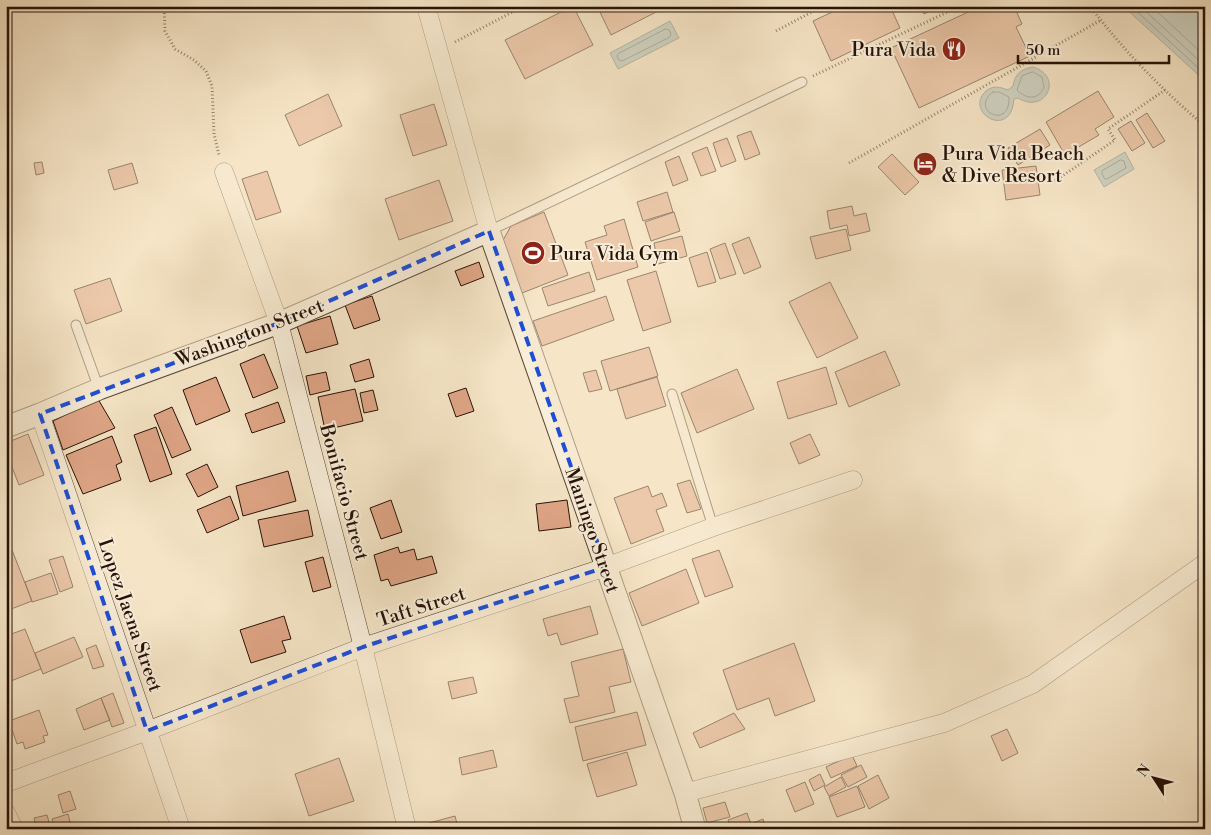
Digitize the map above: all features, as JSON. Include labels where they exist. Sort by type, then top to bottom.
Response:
[{"type":"street","points":[[426,6],[489,231]]},
{"type":"street","name":"Bonifacio Street","points":[[224,172],[279,323],[408,829]]},
{"type":"street","name":"Washington Street","points":[[6,427],[99,389],[279,323],[489,231]]},
{"type":"street","name":"Maningo Street","points":[[489,231],[685,793],[695,829]]},
{"type":"street","name":"Lopez Jaena Street","points":[[40,414],[181,829]]},
{"type":"street","name":"Taft Street","points":[[6,783],[147,731],[363,647],[606,567],[713,527],[853,480]]},
{"type":"street","points":[[685,793],[944,723],[1034,684],[1205,563]]},
{"type":"street","points":[[6,813],[14,829]]},
{"type":"lane","points":[[489,231],[802,82]]},
{"type":"lane","points":[[76,325],[99,389]]},
{"type":"lane","points":[[672,394],[713,527]]},
{"type":"path","points":[[164,6],[165,31],[175,49],[194,60],[206,71],[212,86],[214,134],[224,172]]},
{"type":"path","points":[[438,50],[524,6]]},
{"type":"path","points":[[776,31],[823,6]]},
{"type":"path","points":[[802,82],[960,6]]},
{"type":"path","points":[[1090,6],[1165,90],[1205,126]]},
{"type":"path","points":[[849,162],[1101,20]]},
{"type":"path","points":[[1052,183],[1115,140],[1108,129],[1165,90]]},
{"type":"highlighted area","points":[[489,231],[606,567],[363,647],[147,731],[40,414],[279,323]]},
{"type":"water","points":[[1123,6],[1205,6],[1205,81]]},
{"type":"water","points":[[670,21],[679,38],[618,69],[610,53]]},
{"type":"water","points":[[1033,67],[1048,78],[1048,92],[1043,98],[1037,102],[1028,102],[1018,98],[1014,99],[1011,112],[1005,118],[998,120],[990,119],[984,114],[980,107],[980,99],[986,91],[997,87],[1008,90],[1013,86],[1015,78],[1019,73]]},
{"type":"water","points":[[1125,152],[1134,169],[1104,187],[1094,170]]},
{"type":"building","points":[[573,6],[593,45],[525,79],[505,40]]},
{"type":"building","points":[[597,6],[668,6],[611,35]]},
{"type":"building","points":[[845,6],[890,6],[900,28],[831,61],[813,21]]},
{"type":"building","points":[[921,6],[940,6],[924,14]]},
{"type":"building","points":[[981,6],[1014,6],[1022,24],[1016,27],[1030,56],[919,108],[891,48]]},
{"type":"building","points":[[1098,91],[1114,117],[1095,129],[1099,135],[1065,155],[1046,122]]},
{"type":"building","points":[[328,94],[342,126],[299,146],[285,115]]},
{"type":"building","points":[[434,104],[447,145],[413,156],[400,115]]},
{"type":"building","points":[[1147,113],[1165,141],[1153,148],[1136,120]]},
{"type":"building","points":[[1131,121],[1145,143],[1132,151],[1118,129]]},
{"type":"building","points":[[1040,129],[1050,145],[1018,165],[1008,148]]},
{"type":"building","points":[[751,131],[760,154],[745,160],[737,136]]},
{"type":"building","points":[[727,138],[736,161],[721,167],[713,143]]},
{"type":"building","points":[[707,147],[716,171],[701,176],[692,153]]},
{"type":"building","points":[[892,154],[919,182],[905,195],[878,167]]},
{"type":"building","points":[[679,156],[688,180],[673,186],[665,162]]},
{"type":"building","points":[[42,162],[44,173],[36,175],[34,163]]},
{"type":"building","points":[[132,163],[138,183],[114,190],[108,170]]},
{"type":"building","points":[[1036,166],[1040,195],[1006,200],[1002,170]]},
{"type":"building","points":[[267,171],[281,212],[256,220],[242,179]]},
{"type":"building","points":[[439,180],[453,221],[399,240],[385,199]]},
{"type":"building","points":[[667,192],[673,212],[643,221],[637,202]]},
{"type":"building","points":[[852,206],[854,216],[866,213],[870,231],[849,236],[847,225],[830,229],[827,211]]},
{"type":"building","points":[[544,212],[568,275],[522,293],[502,242],[511,226]]},
{"type":"building","points":[[674,212],[680,231],[651,241],[645,222]]},
{"type":"building","points":[[624,219],[638,267],[597,280],[585,242],[607,235],[604,226]]},
{"type":"building","points":[[846,229],[851,250],[816,259],[810,237]]},
{"type":"building","points":[[682,236],[687,256],[658,264],[654,243]]},
{"type":"building","points":[[749,237],[761,267],[744,274],[732,244]]},
{"type":"building","points":[[725,243],[736,274],[720,279],[710,249]]},
{"type":"building","points":[[707,252],[716,282],[698,287],[689,258]]},
{"type":"building","points":[[479,262],[484,277],[461,286],[455,271]]},
{"type":"building","points":[[656,271],[671,322],[643,331],[627,280]]},
{"type":"building","points":[[589,272],[595,291],[548,306],[542,288]]},
{"type":"building","points":[[110,278],[122,311],[86,324],[74,290]]},
{"type":"building","points":[[830,282],[858,338],[817,358],[789,302]]},
{"type":"building","points":[[372,296],[380,320],[354,329],[345,305]]},
{"type":"building","points":[[606,296],[614,320],[542,346],[533,321]]},
{"type":"building","points":[[330,316],[338,344],[306,353],[297,326]]},
{"type":"building","points":[[649,347],[658,376],[610,391],[601,361]]},
{"type":"building","points":[[885,351],[900,385],[849,407],[835,372]]},
{"type":"building","points":[[264,354],[278,388],[253,398],[240,364]]},
{"type":"building","points":[[369,359],[374,377],[355,382],[350,365]]},
{"type":"building","points":[[826,367],[837,404],[788,419],[777,382]]},
{"type":"building","points":[[737,369],[754,409],[697,433],[681,393]]},
{"type":"building","points":[[596,370],[602,389],[589,392],[583,373]]},
{"type":"building","points":[[326,372],[330,390],[310,395],[306,376]]},
{"type":"building","points":[[216,377],[230,411],[196,425],[183,390]]},
{"type":"building","points":[[657,377],[666,406],[626,419],[617,389]]},
{"type":"building","points":[[466,388],[474,411],[456,417],[448,394]]},
{"type":"building","points":[[355,389],[363,421],[325,430],[318,397]]},
{"type":"building","points":[[373,390],[378,410],[364,413],[360,393]]},
{"type":"building","points":[[98,399],[115,428],[63,450],[53,421]]},
{"type":"building","points":[[278,402],[285,422],[252,433],[245,414]]},
{"type":"building","points":[[172,407],[191,450],[172,458],[154,415]]},
{"type":"building","points":[[156,427],[172,474],[150,482],[134,435]]},
{"type":"building","points":[[28,434],[44,475],[19,485],[6,452],[6,443]]},
{"type":"building","points":[[810,434],[820,455],[799,464],[790,443]]},
{"type":"building","points":[[112,436],[122,462],[116,465],[121,480],[83,494],[66,455]]},
{"type":"building","points":[[207,464],[218,487],[198,497],[186,474]]},
{"type":"building","points":[[288,471],[296,501],[243,516],[236,486]]},
{"type":"building","points":[[690,480],[701,509],[687,513],[677,484]]},
{"type":"building","points":[[648,486],[652,497],[662,493],[667,506],[656,510],[664,531],[631,544],[614,498]]},
{"type":"building","points":[[230,496],[239,519],[207,533],[197,510]]},
{"type":"building","points":[[391,500],[402,532],[381,539],[370,508]]},
{"type":"building","points":[[567,500],[571,527],[539,531],[536,504]]},
{"type":"building","points":[[308,510],[313,536],[264,547],[258,520]]},
{"type":"building","points":[[398,547],[400,553],[414,549],[417,560],[432,556],[437,573],[391,586],[388,579],[381,581],[374,555]]},
{"type":"building","points":[[12,550],[32,601],[6,611],[6,552]]},
{"type":"building","points":[[719,550],[733,587],[705,597],[692,559]]},
{"type":"building","points":[[63,556],[73,587],[60,592],[49,560]]},
{"type":"building","points":[[323,557],[331,587],[313,592],[305,562]]},
{"type":"building","points":[[686,569],[699,603],[642,626],[629,593]]},
{"type":"building","points":[[51,573],[58,594],[32,602],[25,582]]},
{"type":"building","points":[[590,606],[598,634],[561,645],[557,633],[548,636],[543,619]]},
{"type":"building","points":[[284,616],[291,639],[282,641],[286,652],[251,663],[240,630]]},
{"type":"building","points":[[25,629],[41,669],[6,683],[6,636]]},
{"type":"building","points":[[74,637],[83,657],[43,674],[35,653]]},
{"type":"building","points":[[794,643],[815,701],[775,716],[769,698],[737,710],[723,670]]},
{"type":"building","points":[[96,645],[104,666],[93,669],[86,649]]},
{"type":"building","points":[[623,649],[631,682],[609,687],[615,712],[570,723],[564,699],[579,696],[571,662]]},
{"type":"building","points":[[473,677],[477,693],[452,699],[448,682]]},
{"type":"building","points":[[113,693],[124,723],[112,727],[101,698]]},
{"type":"building","points":[[101,698],[110,720],[84,730],[76,709]]},
{"type":"building","points":[[39,710],[48,735],[43,736],[45,742],[25,749],[23,742],[17,744],[9,721]]},
{"type":"building","points":[[637,712],[646,745],[583,761],[575,727]]},
{"type":"building","points":[[734,713],[745,729],[700,748],[693,733]]},
{"type":"building","points":[[1007,729],[1018,753],[1002,761],[991,736]]},
{"type":"building","points":[[493,750],[497,767],[462,775],[459,758]]},
{"type":"building","points":[[627,752],[637,785],[597,797],[587,764]]},
{"type":"building","points":[[852,755],[857,766],[831,778],[826,767]]},
{"type":"building","points":[[339,758],[354,801],[309,816],[295,774]]},
{"type":"building","points":[[861,765],[867,777],[848,787],[841,775]]},
{"type":"building","points":[[820,774],[825,785],[814,791],[809,780]]},
{"type":"building","points":[[878,775],[889,798],[869,809],[858,786]]},
{"type":"building","points":[[841,777],[846,787],[829,796],[824,787]]},
{"type":"building","points":[[805,782],[814,804],[795,812],[786,790]]},
{"type":"building","points":[[857,786],[865,807],[837,817],[829,797]]},
{"type":"building","points":[[70,791],[76,809],[63,813],[58,795]]},
{"type":"building","points":[[725,802],[730,817],[707,823],[703,808]]},
{"type":"building","points":[[747,813],[751,824],[763,819],[766,829],[731,829],[728,820]]},
{"type":"building","points":[[68,814],[72,829],[55,829],[52,819]]},
{"type":"building","points":[[47,815],[51,829],[37,829],[34,818]]},
{"type":"building","points":[[455,816],[458,828],[466,826],[467,829],[431,829],[429,823]]},
{"type":"place","name":"Pura Vida","points":[[954,49]]},
{"type":"place","name":"Pura Vida Beach & Dive Resort","points":[[925,164]]},
{"type":"place","name":"Pura Vida Gym","points":[[533,253]]}]
